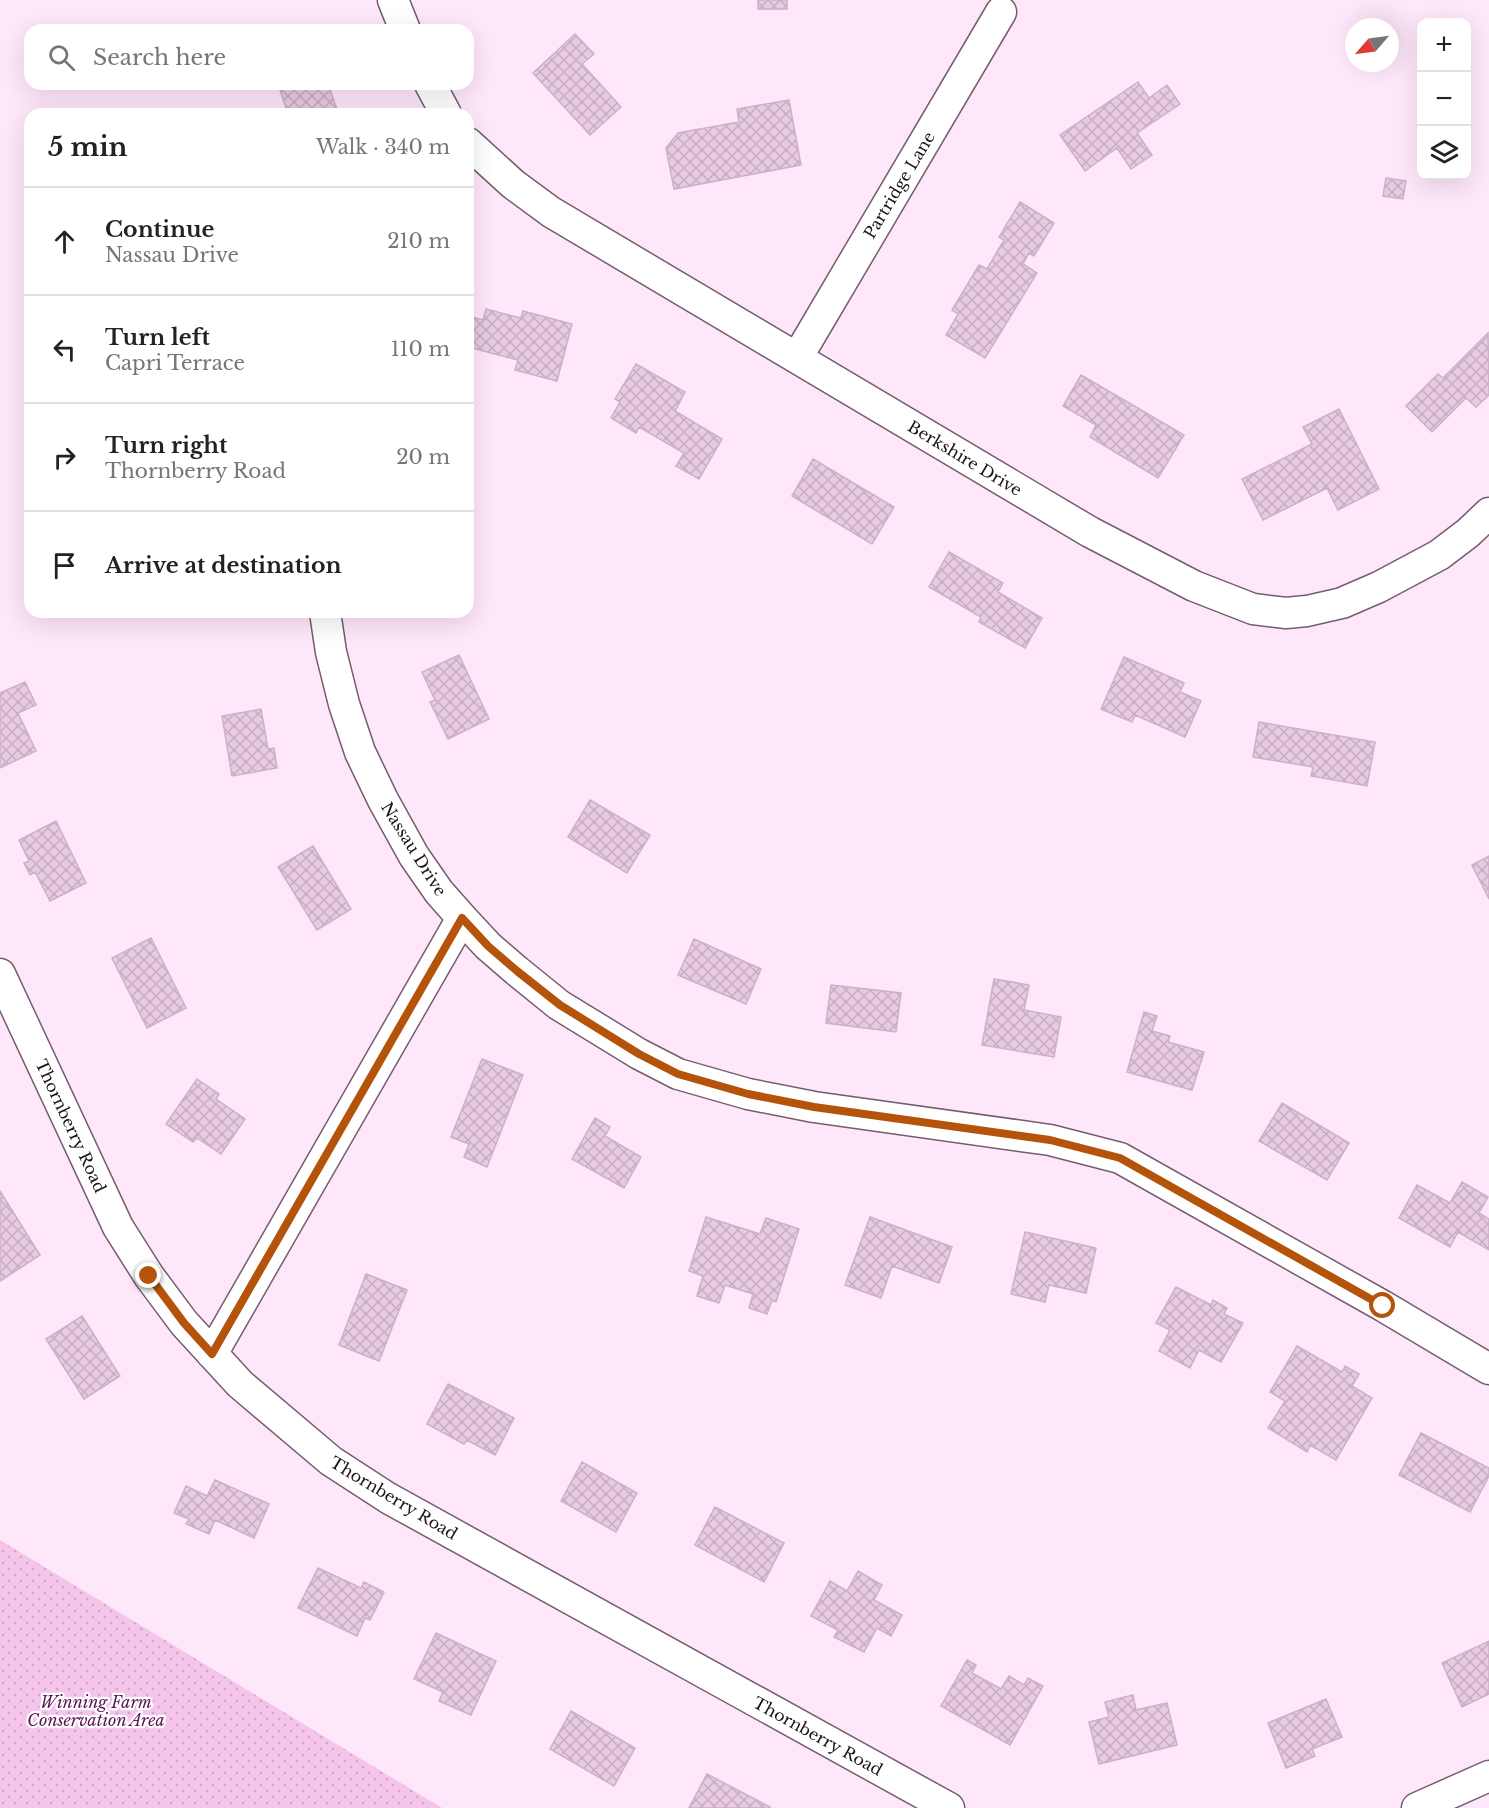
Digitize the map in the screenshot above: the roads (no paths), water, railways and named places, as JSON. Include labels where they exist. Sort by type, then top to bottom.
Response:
[{"type":"street","points":[[393,0],[403,24]]},
{"type":"street","name":"Partridge Lane","points":[[797,358],[1001,12]]},
{"type":"street","points":[[432,90],[443,108]]},
{"type":"street","name":"Berkshire Drive","points":[[474,154],[551,212],[1090,532],[1194,586],[1253,609],[1286,613],[1342,603],[1439,555],[1468,533],[1489,513]]},
{"type":"street","name":"Nassau Drive","points":[[326,618],[339,683],[360,752],[414,856],[439,892],[488,946],[560,1005],[639,1054],[678,1074],[748,1094],[814,1107],[1050,1140],[1120,1158],[1383,1306],[1489,1369]]},
{"type":"street","points":[[212,1354],[462,918]]},
{"type":"street","name":"Thornberry Road","points":[[0,974],[118,1227],[149,1276],[184,1323],[240,1384],[331,1461],[379,1492],[949,1808]]},
{"type":"street","points":[[1417,1808],[1489,1776]]},
{"type":"park label","name":"Winning Farm Conservation Area","points":[[96,1711]]}]
